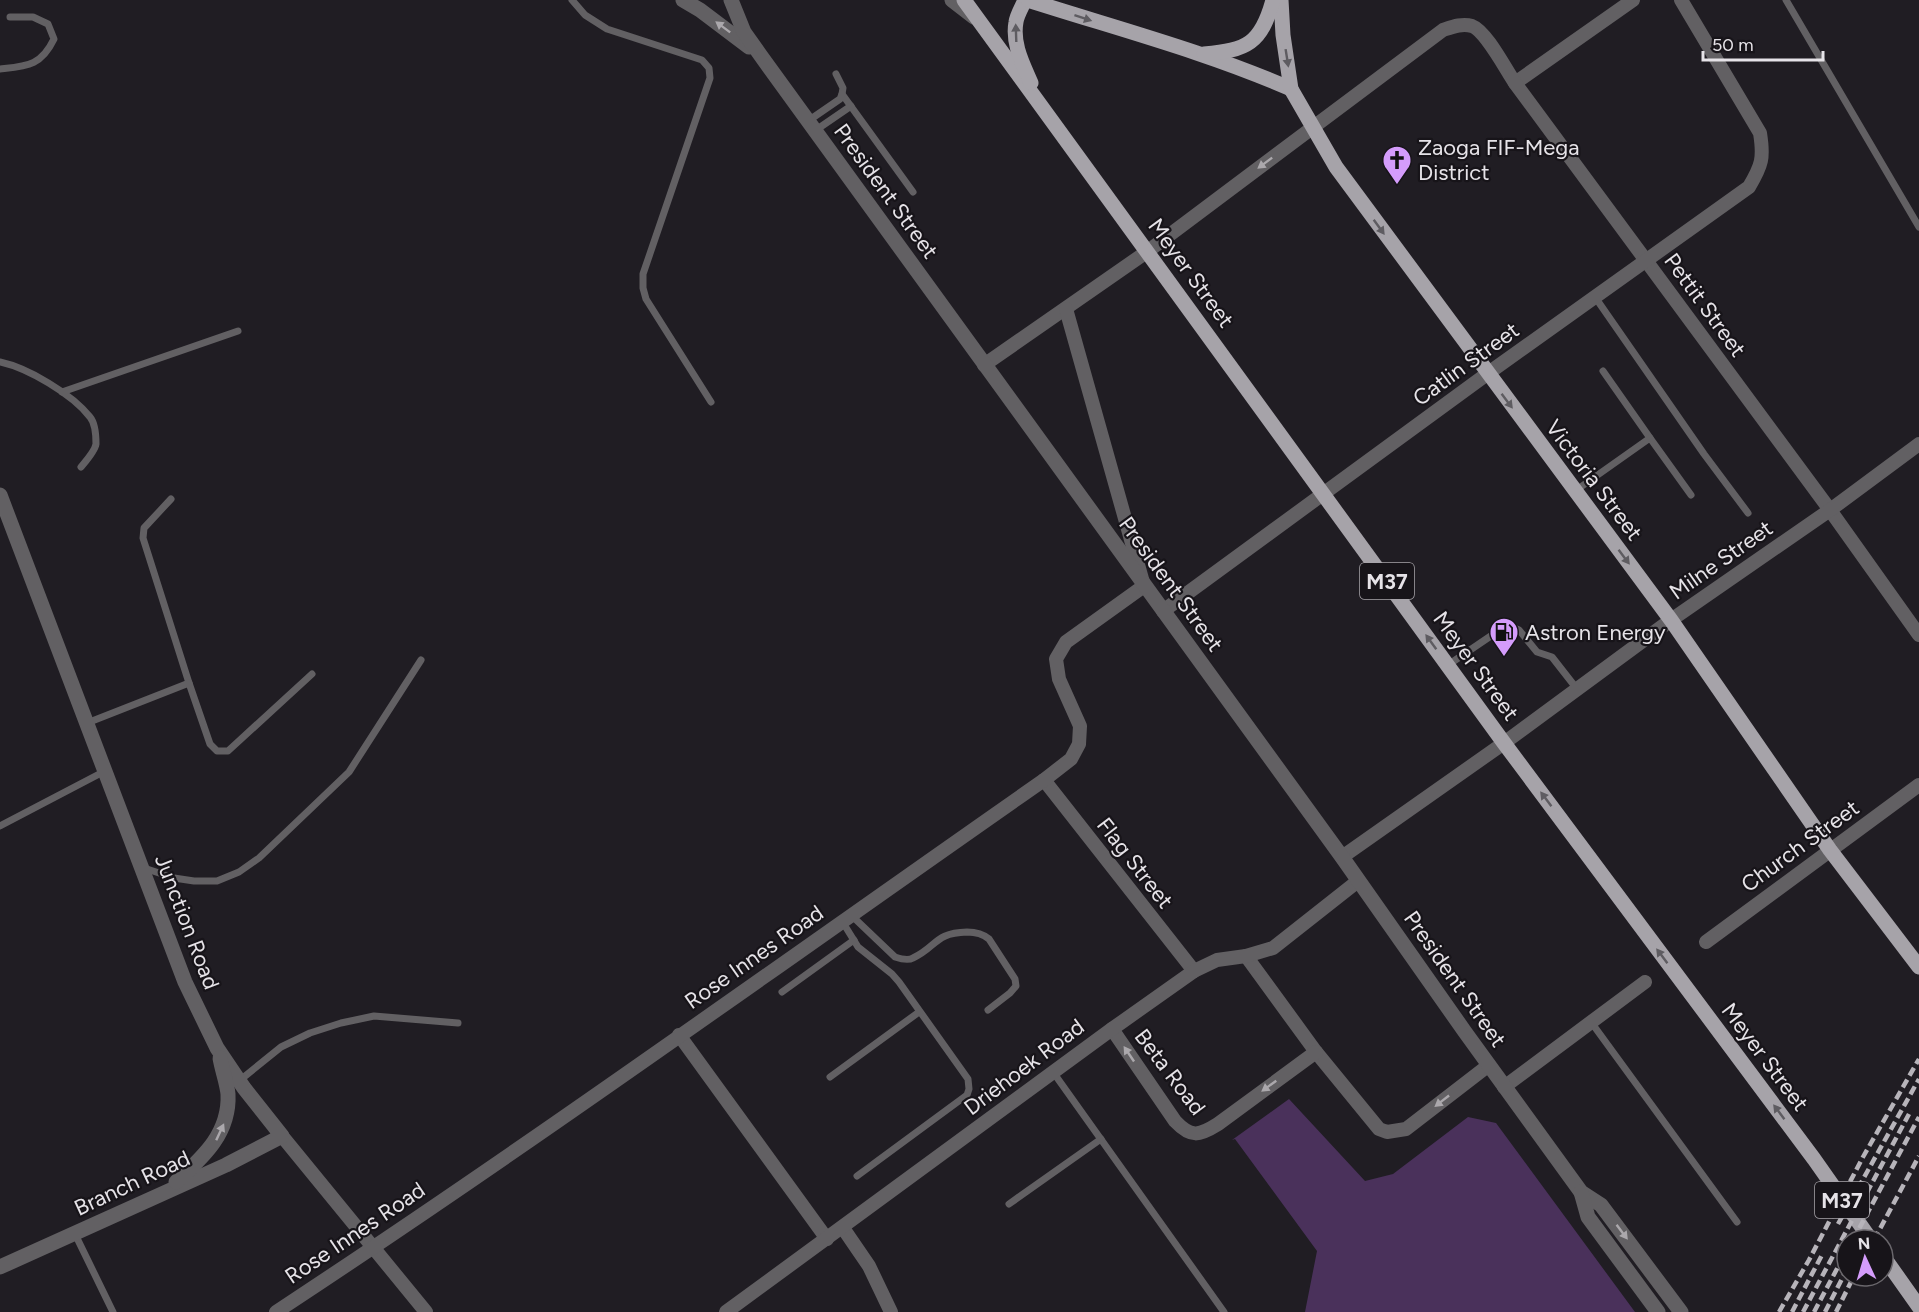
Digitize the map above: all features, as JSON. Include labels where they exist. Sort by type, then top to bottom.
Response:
[{"type":"main road","name":"Meyer Street","points":[[964,0],[1504,743],[1814,1159],[1863,1228]]},
{"type":"main road","points":[[1040,105],[1018,53],[1016,39],[1016,21],[1026,0],[1264,77],[1291,89]]},
{"type":"main road","points":[[1198,55],[1227,52],[1251,43],[1262,28],[1273,0]]},
{"type":"main road","name":"Victoria Street","points":[[1281,0],[1283,35],[1291,89],[1336,167],[1671,620],[1830,850],[1919,967]]},
{"type":"main road","points":[[1895,1273],[1919,1307]]},
{"type":"street","points":[[682,0],[700,10],[761,56]]},
{"type":"street","name":"President Street","points":[[731,0],[744,32],[1342,857],[1581,1192],[1588,1217],[1658,1312]]},
{"type":"street","points":[[952,0],[979,21]]},
{"type":"street","points":[[1515,83],[1633,0]]},
{"type":"street","name":"Catlin Street","points":[[1163,611],[1487,374],[1749,187],[1764,157],[1760,133],[1681,0]]},
{"type":"street","name":"Pettit Street","points":[[1312,128],[1443,30],[1457,26],[1474,27],[1483,34],[1515,83],[1830,510],[1919,635]]},
{"type":"street","points":[[984,365],[1148,251],[1312,128]]},
{"type":"street","points":[[1066,309],[1144,586]]},
{"type":"street","name":"Milne Street","points":[[1342,857],[1504,743],[1671,620],[1830,510],[1919,444]]},
{"type":"street","name":"Junction Road","points":[[0,495],[185,982],[217,1048],[239,1081],[282,1136],[426,1312]]},
{"type":"street","name":"Rose Innes Road","points":[[276,1312],[374,1248],[1071,759],[1079,744],[1080,726],[1059,679],[1056,659],[1066,642],[1144,586]]},
{"type":"street","name":"Flag Street","points":[[1044,780],[1194,971]]},
{"type":"street","name":"Church Street","points":[[1706,942],[1919,785]]},
{"type":"street","name":"Driehoek Road","points":[[726,1312],[1194,971],[1217,960],[1246,956],[1273,948],[1358,881]]},
{"type":"street","points":[[1246,956],[1316,1052],[1379,1130],[1387,1132],[1406,1129],[1489,1065]]},
{"type":"street","points":[[1504,1087],[1645,982]]},
{"type":"street","name":"Beta Road","points":[[1112,1029],[1175,1121],[1184,1131],[1192,1134],[1204,1133],[1218,1124],[1316,1052]]},
{"type":"street","points":[[679,1035],[827,1239]]},
{"type":"street","points":[[167,1191],[202,1158],[218,1138],[227,1115],[228,1094],[217,1048]]},
{"type":"street","name":"Branch Road","points":[[0,1267],[226,1165],[282,1136]]},
{"type":"street","name":"President Street","points":[[1581,1192],[1601,1205],[1681,1312]]},
{"type":"street","points":[[843,1228],[869,1266],[891,1312]]},
{"type":"lane","points":[[572,0],[585,15],[607,29],[702,60],[709,68],[710,78],[643,274],[643,288],[646,299],[711,402]]},
{"type":"lane","points":[[1786,0],[1919,227]]},
{"type":"lane","points":[[0,69],[25,67],[47,54],[54,39],[48,24],[33,17],[10,17]]},
{"type":"lane","points":[[836,74],[850,106],[913,192]]},
{"type":"lane","points":[[811,126],[843,94]]},
{"type":"lane","points":[[811,126],[850,106]]},
{"type":"lane","points":[[1595,297],[1748,513]]},
{"type":"lane","points":[[63,392],[238,331]]},
{"type":"lane","points":[[0,362],[13,365],[63,392],[91,418],[96,446],[81,467]]},
{"type":"lane","points":[[1603,371],[1691,495]]},
{"type":"lane","points":[[1575,491],[1650,438]]},
{"type":"lane","points":[[171,499],[144,528],[143,538],[210,744],[217,750],[228,751],[312,674]]},
{"type":"lane","points":[[1448,665],[1504,627],[1512,627],[1519,630],[1537,652],[1552,657],[1578,688]]},
{"type":"lane","points":[[142,867],[174,878],[217,881],[239,872],[259,858],[349,772],[421,660]]},
{"type":"lane","points":[[87,723],[189,683]]},
{"type":"lane","points":[[0,826],[105,771]]},
{"type":"lane","points":[[846,918],[858,947],[892,974],[968,1078],[969,1089],[967,1095],[857,1176]]},
{"type":"lane","points":[[846,918],[895,957],[903,960],[912,959],[948,934],[973,932],[982,934],[989,939],[1015,979],[1017,986],[988,1010]]},
{"type":"lane","points":[[782,992],[854,940]]},
{"type":"lane","points":[[830,1077],[919,1012]]},
{"type":"lane","points":[[239,1081],[281,1047],[310,1033],[341,1023],[374,1016],[458,1023]]},
{"type":"lane","points":[[1590,1022],[1737,1222]]},
{"type":"lane","points":[[1053,1072],[1223,1312]]},
{"type":"lane","points":[[1009,1204],[1101,1139]]},
{"type":"lane","points":[[75,1234],[113,1312]]},
{"type":"shaded area","points":[[1289,1099],[1365,1181],[1393,1174],[1468,1117],[1496,1123],[1635,1312],[1305,1312],[1317,1251],[1235,1139],[1232,1140]]},
{"type":"railway","points":[[1779,1312],[1919,1059]]},
{"type":"railway","points":[[1838,1224],[1919,1079]]},
{"type":"railway","points":[[1803,1312],[1909,1114]]},
{"type":"railway","points":[[1859,1228],[1919,1117]]},
{"type":"railway","points":[[1880,1228],[1919,1156]]},
{"type":"railway","points":[[1792,1312],[1823,1253]]},
{"type":"railway","points":[[1814,1312],[1835,1273]]},
{"type":"railway","points":[[1825,1312],[1837,1288]]},
{"type":"railway","points":[[1836,1312],[1848,1288]]},
{"type":"place","name":"Zaoga FIF-Mega District","points":[[1397,186]]},
{"type":"place","name":"Astron Energy","points":[[1504,658]]}]
